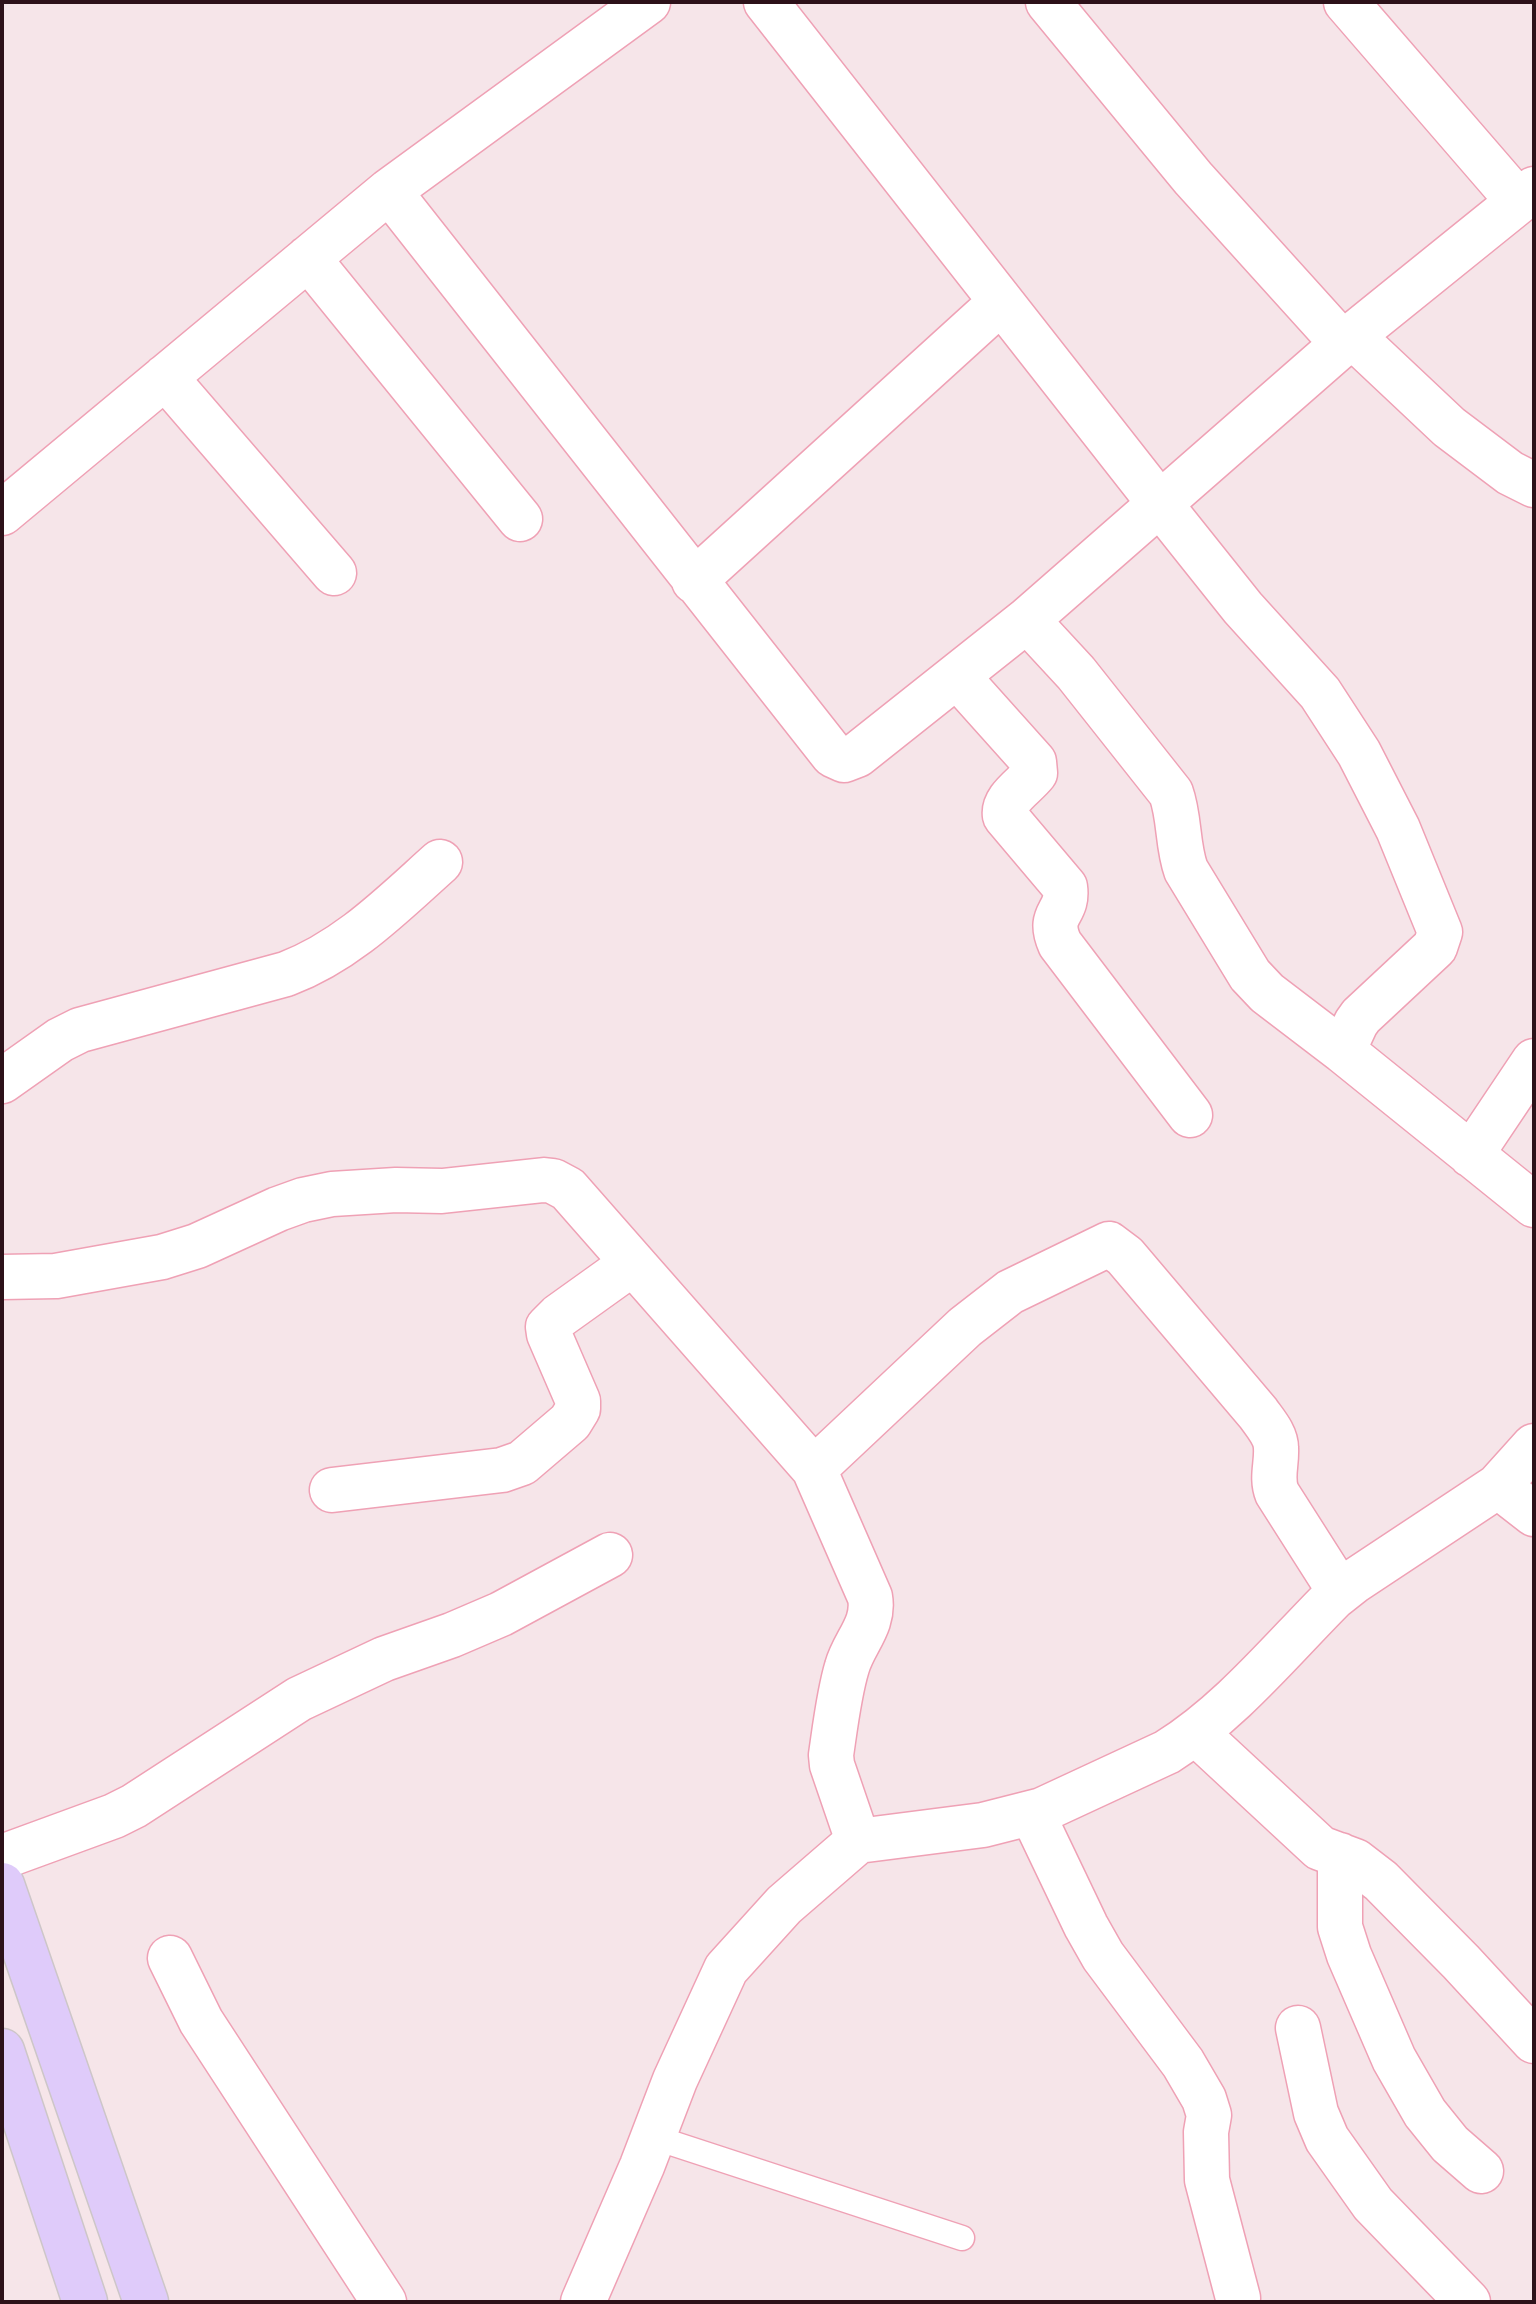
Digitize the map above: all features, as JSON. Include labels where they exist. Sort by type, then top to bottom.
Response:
[{"type":"main road","points":[[2,1885],[146,2302]]},
{"type":"main road","points":[[2,2051],[11,2115],[85,2302]]},
{"type":"street","points":[[2,513],[389,191],[648,2]]},
{"type":"street","points":[[766,2],[1160,504],[1243,608],[1320,693],[1343,725],[1398,829],[1440,932],[1435,947],[1356,1023],[1343,1051]]},
{"type":"street","points":[[1048,2],[1193,178],[1334,334],[1364,347],[1449,427],[1510,473],[1534,485]]},
{"type":"street","points":[[389,191],[826,747],[839,758],[851,759],[1027,620],[1347,340],[1526,195],[1346,2]]},
{"type":"street","points":[[308,258],[520,519]]},
{"type":"street","points":[[694,581],[1001,302]]},
{"type":"street","points":[[165,377],[334,573]]},
{"type":"street","points":[[1027,620],[1076,673],[1164,781],[1175,805],[1186,870],[1250,975],[1267,993],[1534,1205]]},
{"type":"street","points":[[957,676],[1034,762],[1035,773],[1004,809],[1005,816],[1065,887],[1067,898],[1054,923],[1060,944],[1190,1115]]},
{"type":"street","points":[[2,1081],[60,1040],[80,1030],[306,967],[363,930],[440,862]]},
{"type":"street","points":[[1471,1155],[1534,1061]]},
{"type":"street","points":[[2,1277],[56,1276],[162,1257],[197,1246],[290,1205],[332,1194],[442,1191],[544,1180],[568,1189],[814,1469],[872,1605],[868,1623],[846,1668],[831,1755],[858,1841]]},
{"type":"street","points":[[814,1469],[988,1308],[1010,1292],[1109,1244],[1125,1256],[1263,1420],[1277,1449],[1273,1484],[1277,1493],[1340,1592]]},
{"type":"street","points":[[332,1490],[502,1470],[522,1463],[570,1422],[578,1409],[578,1401],[548,1327],[633,1263]]},
{"type":"street","points":[[583,2302],[675,2080],[726,1969],[784,1905],[858,1841],[983,1825],[1032,1813],[1167,1752],[1196,1733],[1230,1703],[1340,1592],[1498,1486],[1534,1446]]},
{"type":"street","points":[[1498,1486],[1534,1514]]},
{"type":"street","points":[[2,1857],[134,1806],[299,1699],[384,1659],[501,1614],[610,1555]]},
{"type":"street","points":[[1196,1733],[1320,1848],[1355,1861],[1381,1881],[1534,2041]]},
{"type":"street","points":[[1032,1813],[1103,1956],[1183,2063],[1204,2099],[1209,2115],[1206,2132],[1207,2180],[1238,2298]]},
{"type":"street","points":[[1340,1855],[1340,1927],[1394,2059],[1425,2113],[1450,2144],[1481,2171]]},
{"type":"street","points":[[170,1958],[201,2021],[384,2302]]},
{"type":"street","points":[[1298,2028],[1316,2113],[1327,2139],[1373,2204],[1468,2302]]},
{"type":"lane","points":[[653,2137],[962,2238]]}]
